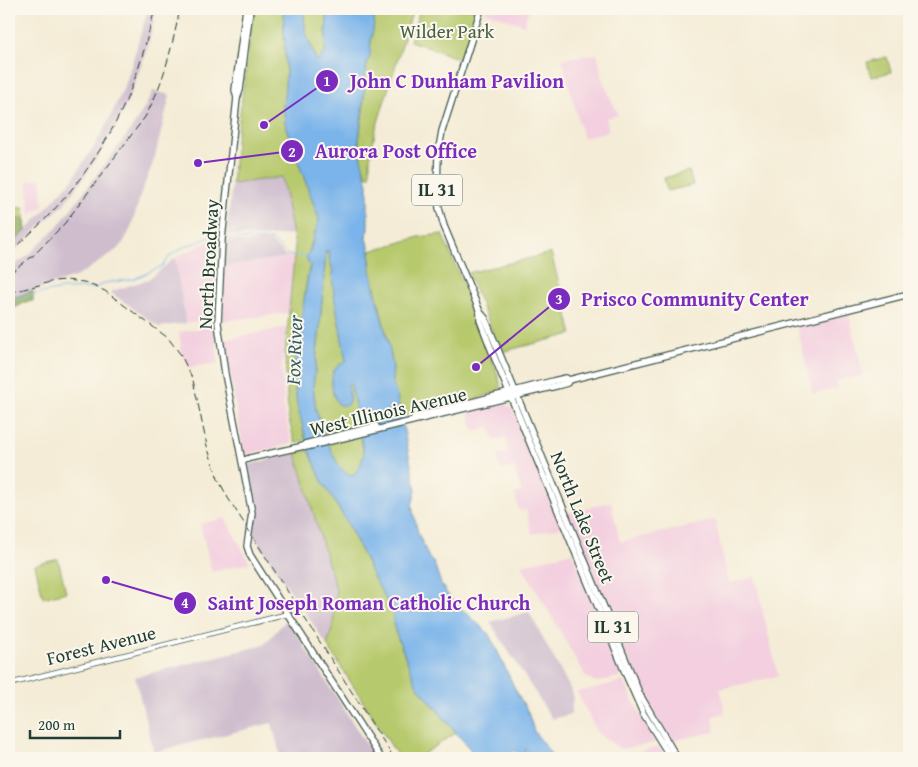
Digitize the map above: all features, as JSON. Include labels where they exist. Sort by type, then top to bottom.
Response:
[{"type":"main road","name":"North Broadway","points":[[246,9],[222,236],[218,323],[224,367],[252,516],[248,549],[260,572],[288,614]]},
{"type":"main road","name":"North Broadway","points":[[237,98],[240,90],[250,9]]},
{"type":"main road","name":"North Lake Street","points":[[482,9],[441,138],[438,154],[437,192],[439,208],[444,226],[480,312],[480,320],[485,334],[513,394],[640,695],[677,758]]},
{"type":"main road","name":"West Illinois Avenue","points":[[242,461],[306,447],[513,394],[567,383],[569,380],[909,294]]},
{"type":"main road","name":"North Lake Street","points":[[513,394],[516,408],[632,690],[643,713],[670,758]]},
{"type":"main road","name":"West Illinois Avenue","points":[[405,421],[499,400],[513,394]]},
{"type":"main road","points":[[499,400],[516,408]]},
{"type":"main road","points":[[288,614],[381,758]]},
{"type":"street","name":"Forest Avenue","points":[[9,684],[288,614]]},
{"type":"shaded area","points":[[148,9],[157,9],[144,58],[125,108],[101,152],[64,204],[9,256],[9,246],[26,231],[72,180],[103,132],[126,83]]},
{"type":"shaded area","points":[[478,9],[529,9],[524,25]]},
{"type":"shaded area","points":[[597,54],[604,83],[618,115],[606,118],[609,131],[583,138],[562,59]]},
{"type":"shaded area","points":[[153,91],[170,95],[154,160],[141,193],[131,228],[122,245],[77,276],[9,299],[9,269],[26,257],[59,225],[130,131]]},
{"type":"shaded area","points":[[282,177],[294,234],[265,237],[226,235],[232,184]]},
{"type":"shaded area","points":[[41,179],[43,207],[30,215],[28,181]]},
{"type":"shaded area","points":[[226,239],[245,242],[271,241],[288,257],[224,266]]},
{"type":"shaded area","points":[[216,240],[213,319],[186,323],[175,258],[209,241]]},
{"type":"shaded area","points":[[294,256],[289,313],[222,321],[224,266]]},
{"type":"shaded area","points":[[175,258],[186,323],[159,327],[110,292],[149,279]]},
{"type":"shaded area","points":[[849,314],[863,375],[836,381],[838,388],[813,394],[797,327]]},
{"type":"shaded area","points":[[215,326],[218,363],[189,367],[182,355],[179,332]]},
{"type":"shaded area","points":[[287,327],[282,368],[284,411],[292,444],[244,455],[224,340]]},
{"type":"shaded area","points":[[505,404],[512,409],[518,421],[562,527],[532,534],[526,510],[519,511],[515,494],[522,492],[514,467],[501,470],[497,457],[508,451],[506,437],[494,440],[490,426],[474,432],[468,409]]},
{"type":"shaded area","points":[[296,453],[336,590],[333,626],[327,645],[251,532],[255,513],[248,465]]},
{"type":"shaded area","points":[[611,502],[620,542],[715,520],[729,583],[755,577],[778,676],[720,689],[725,713],[713,716],[715,732],[670,741],[639,687],[566,513]]},
{"type":"shaded area","points":[[225,518],[250,563],[212,572],[200,524]]},
{"type":"shaded area","points":[[572,552],[622,676],[596,682],[586,677],[522,565]]},
{"type":"shaded area","points":[[529,612],[573,694],[571,714],[552,719],[490,622]]},
{"type":"shaded area","points":[[287,619],[375,758],[281,758],[272,723],[154,752],[135,677],[264,645]]},
{"type":"shaded area","points":[[624,681],[655,743],[621,749],[598,734],[577,692]]},
{"type":"shaded area","points":[[659,747],[666,758],[618,757]]},
{"type":"green space","points":[[254,9],[283,9],[286,128],[319,219],[308,253],[310,265],[294,381],[305,440],[295,443],[288,417],[285,354],[295,246],[282,177],[232,184]]},
{"type":"green space","points":[[303,9],[321,9],[327,18],[325,52],[317,62],[306,33]]},
{"type":"green space","points":[[374,9],[413,9],[375,132],[370,158],[370,176],[367,176],[361,161],[359,139],[365,78],[374,23]]},
{"type":"green space","name":"Wilder Park","points":[[420,9],[477,9],[478,12],[460,59],[410,41]]},
{"type":"green space","points":[[887,57],[891,72],[871,77],[867,62]]},
{"type":"green space","points":[[689,171],[693,185],[667,191],[664,178]]},
{"type":"green space","points":[[23,207],[26,231],[9,246],[9,210]]},
{"type":"green space","points":[[19,218],[25,220],[26,231],[9,246],[9,222]]},
{"type":"green space","points":[[442,234],[471,302],[500,382],[500,389],[481,398],[400,416],[392,381],[393,368],[389,345],[371,270],[370,251],[419,237]]},
{"type":"green space","points":[[326,251],[330,253],[329,259],[333,271],[334,295],[346,361],[333,371],[333,395],[349,400],[348,384],[351,385],[364,455],[359,469],[352,475],[346,473],[338,465],[324,434],[316,410],[313,387]]},
{"type":"green space","points":[[551,253],[572,334],[501,352],[468,273]]},
{"type":"green space","points":[[33,291],[33,301],[28,301],[9,311],[9,299]]},
{"type":"green space","points":[[309,450],[322,481],[348,524],[392,611],[395,631],[417,686],[456,733],[417,758],[399,758],[327,645],[333,626],[336,590],[296,453]]},
{"type":"green space","points":[[58,559],[66,592],[43,598],[35,565]]},
{"type":"water","points":[[283,9],[303,9],[306,33],[317,62],[325,52],[327,18],[321,9],[374,9],[374,23],[370,57],[367,63],[365,78],[359,139],[359,151],[368,184],[368,229],[366,241],[368,241],[370,251],[370,265],[375,292],[389,345],[393,368],[392,381],[397,396],[416,490],[412,506],[418,533],[429,558],[434,563],[441,584],[450,598],[488,633],[528,712],[534,731],[554,758],[528,758],[528,751],[525,750],[525,757],[523,758],[514,751],[508,754],[517,758],[476,758],[417,686],[395,631],[392,611],[348,524],[322,481],[309,450],[297,405],[294,381],[295,354],[310,265],[307,261],[307,254],[310,251],[319,219],[286,128],[283,107],[286,73]],"holes":[[[326,251],[329,251],[329,259],[333,271],[334,295],[346,361],[335,369],[332,388],[339,405],[347,405],[350,399],[348,384],[351,385],[364,455],[359,469],[352,475],[346,473],[338,465],[324,434],[316,410],[313,387]]]},
{"type":"waterway","points":[[9,302],[30,295],[63,289],[95,288],[105,283],[134,279],[162,266],[170,256],[184,247],[211,237],[220,236]]},
{"type":"waterway","points":[[224,237],[273,240],[287,255],[307,257]]},
{"type":"railway","points":[[9,252],[29,235],[65,197],[81,177],[110,133],[136,77],[155,9]]},
{"type":"railway","points":[[9,274],[34,255],[65,223],[145,117],[162,78],[180,9]]},
{"type":"railway","points":[[9,293],[54,281],[84,282],[105,291],[168,338],[181,355],[193,380],[207,446],[218,479],[228,498],[394,758]]},
{"type":"place","name":"John C Dunham Pavilion","points":[[264,125]]},
{"type":"place","name":"Aurora Post Office","points":[[198,163]]},
{"type":"place","name":"Prisco Community Center","points":[[476,367]]},
{"type":"place","name":"Saint Joseph Roman Catholic Church","points":[[106,580]]},
{"type":"water label","name":"Fox River","points":[[294,350]]}]
